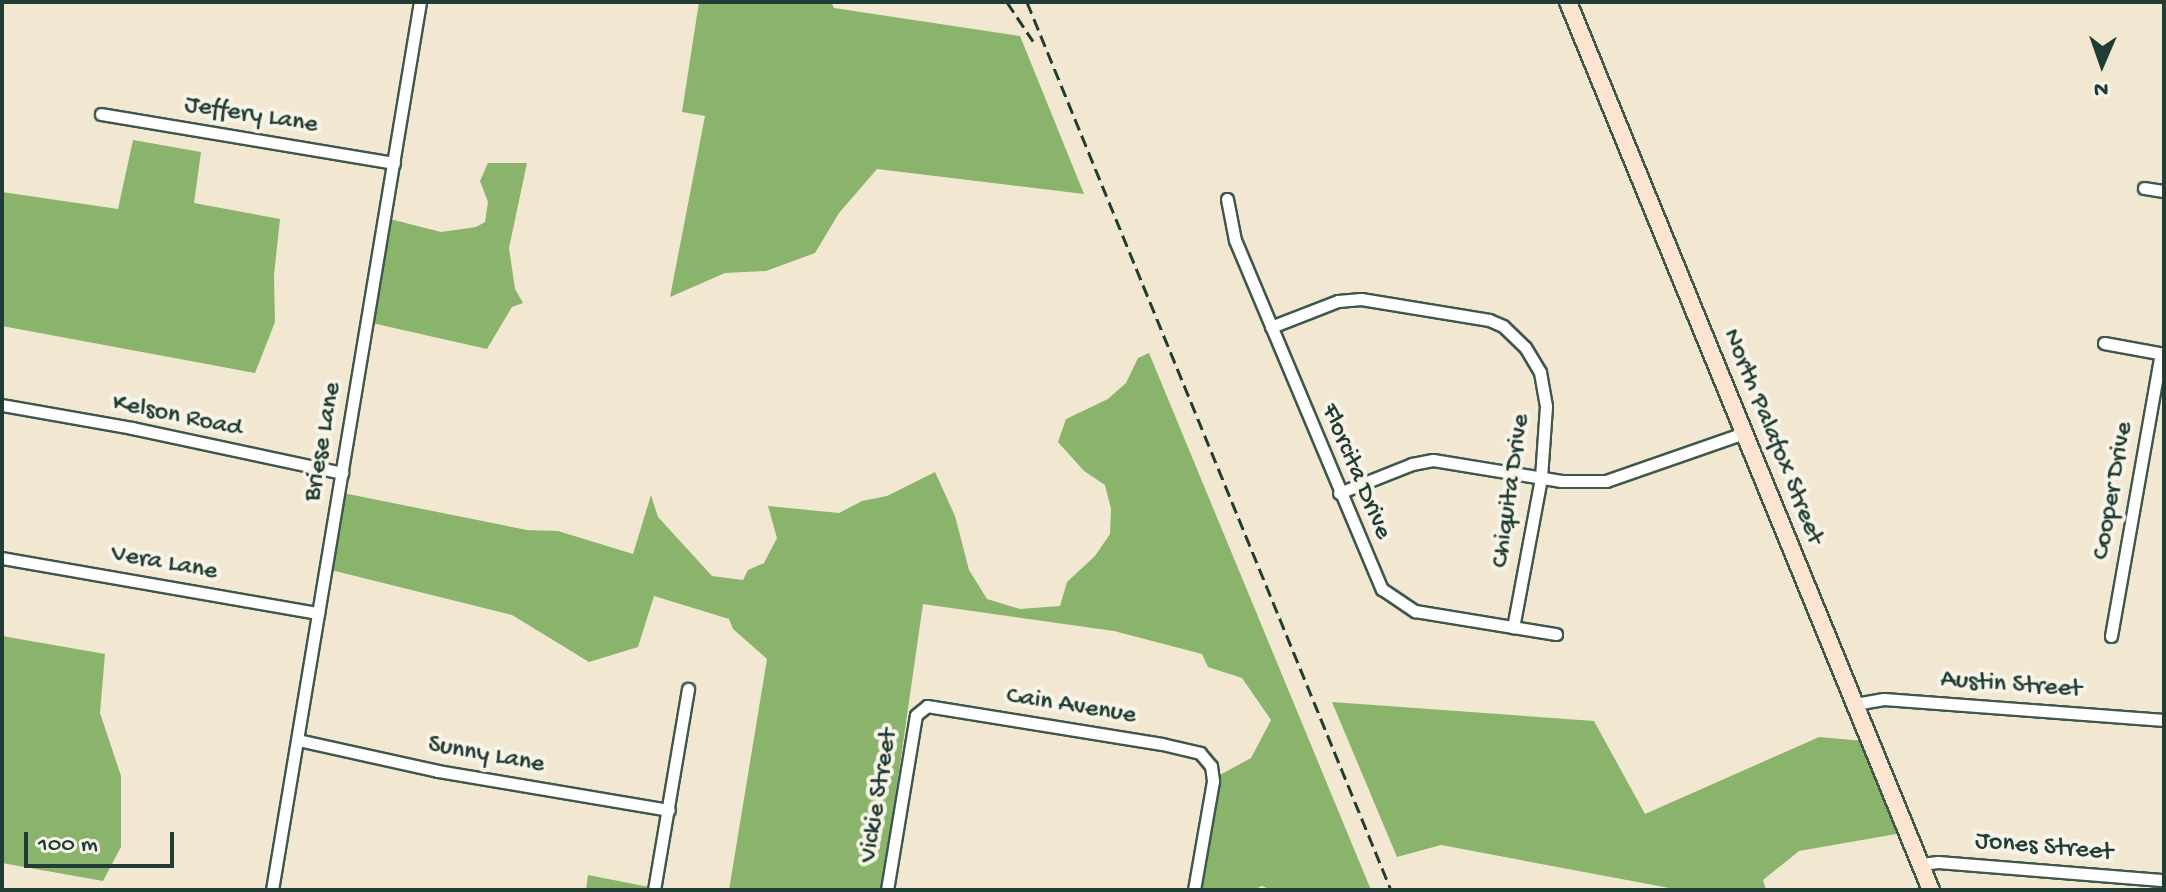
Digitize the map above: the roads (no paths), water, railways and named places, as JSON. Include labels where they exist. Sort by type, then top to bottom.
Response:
[{"type":"main road","name":"North Palafox Street","points":[[1568,2],[1931,890]]},
{"type":"street","name":"Briese Lane","points":[[272,890],[420,2]]},
{"type":"street","name":"Jeffery Lane","points":[[101,114],[394,163]]},
{"type":"street","points":[[2144,188],[2164,191]]},
{"type":"street","name":"Florcita Drive","points":[[1227,199],[1231,231],[1376,580],[1392,599],[1415,611],[1556,634]]},
{"type":"street","name":"Chiquita Drive","points":[[1271,327],[1349,299],[1475,317],[1503,326],[1534,360],[1545,389],[1541,478],[1513,627]]},
{"type":"street","points":[[2104,343],[2162,353]]},
{"type":"street","name":"Cooper Drive","points":[[2111,636],[2162,353]]},
{"type":"street","name":"Kelson Road","points":[[2,405],[132,428],[342,473]]},
{"type":"street","points":[[1339,493],[1412,464],[1433,460],[1582,483],[1627,477],[1744,433]]},
{"type":"street","name":"Vera Lane","points":[[2,558],[318,613]]},
{"type":"street","points":[[654,890],[688,689]]},
{"type":"street","name":"Austin Street","points":[[1855,704],[1884,699],[2164,720]]},
{"type":"street","name":"Cain Avenue","points":[[919,711],[927,706],[1194,750],[1211,766],[1213,781],[1194,890]]},
{"type":"street","name":"Vickie Street","points":[[887,890],[919,711]]},
{"type":"street","name":"Sunny Lane","points":[[298,740],[438,771],[669,810]]},
{"type":"street","name":"Jones Street","points":[[1921,864],[1938,862],[2164,880]]},
{"type":"railway","points":[[1007,2],[1033,41]]},
{"type":"railway","points":[[1027,2],[1391,890]]}]
